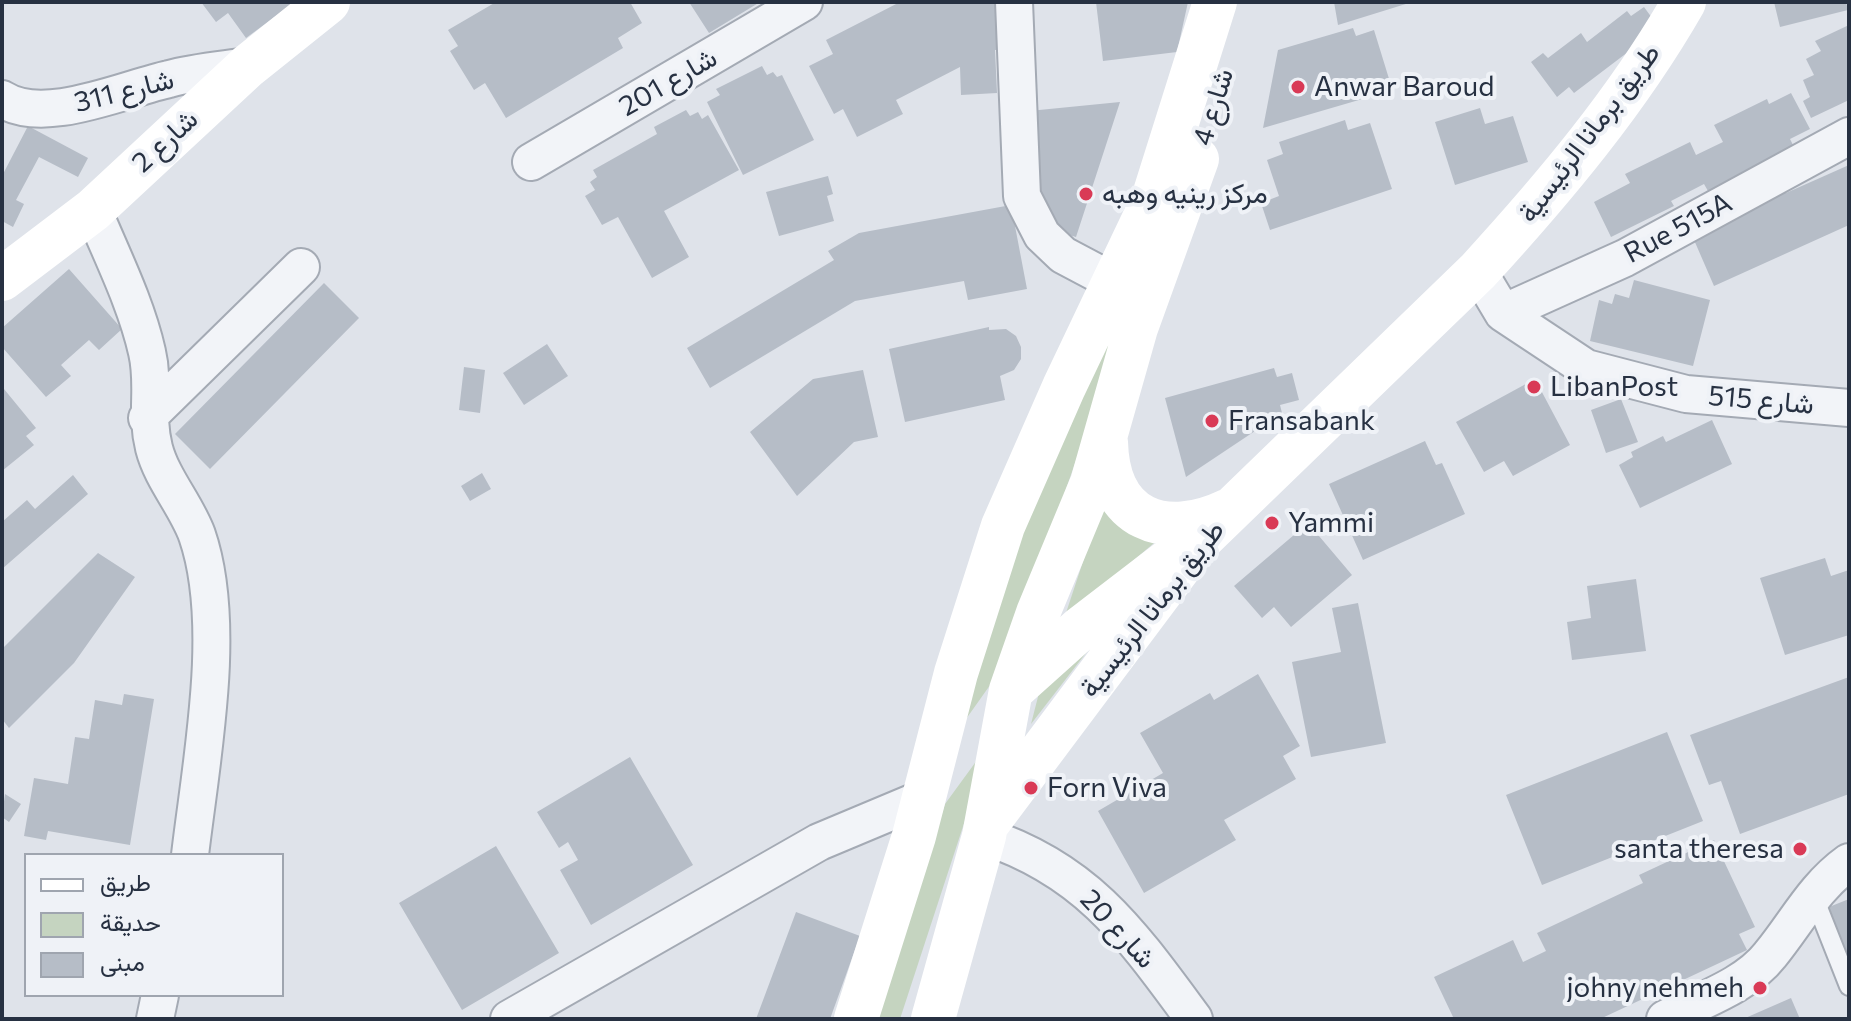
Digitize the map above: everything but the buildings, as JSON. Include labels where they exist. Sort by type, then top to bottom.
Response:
[{"type":"main road","name":"شارع 2","points":[[2,279],[93,210],[248,66],[328,2]]},
{"type":"main road","name":"شارع 4","points":[[1166,207],[1215,2]]},
{"type":"main road","name":"شارع 4","points":[[1166,207],[1245,2]]},
{"type":"main road","name":"طريق برمانا الرئيسية","points":[[933,1019],[986,830],[1199,541],[1478,271],[1635,82],[1684,2]]},
{"type":"main road","points":[[856,1019],[919,817],[956,673],[1003,526],[1114,282],[1166,207]]},
{"type":"main road","points":[[986,830],[1011,690],[1106,442],[1166,207]]},
{"type":"main road","points":[[1106,442],[1113,482],[1138,515],[1155,523],[1184,525],[1235,507]]},
{"type":"main road","points":[[919,817],[944,778],[1011,690],[1113,601],[1199,541]]},
{"type":"street","name":"شارع 201","points":[[531,162],[804,2]]},
{"type":"street","points":[[1014,2],[1022,196],[1042,235],[1063,255],[1114,282]]},
{"type":"street","name":"شارع 311","points":[[2,99],[32,109],[53,110],[171,78],[248,66]]},
{"type":"street","name":"Rue 515A","points":[[1503,313],[1625,258],[1849,136]]},
{"type":"street","points":[[93,210],[126,288],[147,352],[151,382],[147,418],[155,453],[197,535],[212,601],[205,728],[190,853]]},
{"type":"street","points":[[147,418],[301,267]]},
{"type":"street","name":"شارع 515","points":[[1478,271],[1503,313],[1586,368],[1686,394],[1849,408]]},
{"type":"street","points":[[509,1019],[819,842],[919,817]]},
{"type":"street","name":"شارع 20","points":[[986,830],[1027,850],[1104,905],[1194,1019]]},
{"type":"street","points":[[1665,1019],[1739,980],[1768,958],[1813,895],[1830,875],[1849,862]]},
{"type":"street","points":[[155,1019],[160,997]]},
{"type":"lane","points":[[1813,895],[1849,986]]},
{"type":"green space","points":[[1116,324],[1096,403],[1005,664],[937,760],[964,647]]},
{"type":"green space","points":[[1104,498],[1160,538],[1064,619]]},
{"type":"green space","points":[[1117,613],[1031,724],[1040,689]]},
{"type":"green space","points":[[991,741],[900,1019],[878,1019],[945,804]]},
{"type":"place","name":"Anwar Baroud","points":[[1298,87]]},
{"type":"place","name":"مركز رينيه وهبه","points":[[1086,194]]},
{"type":"place","name":"LibanPost","points":[[1534,387]]},
{"type":"place","name":"Fransabank","points":[[1212,421]]},
{"type":"place","name":"Yammi","points":[[1272,523]]},
{"type":"place","name":"Forn Viva","points":[[1031,788]]},
{"type":"place","name":"santa theresa","points":[[1800,849]]},
{"type":"place","name":"johny nehmeh","points":[[1760,988]]}]
